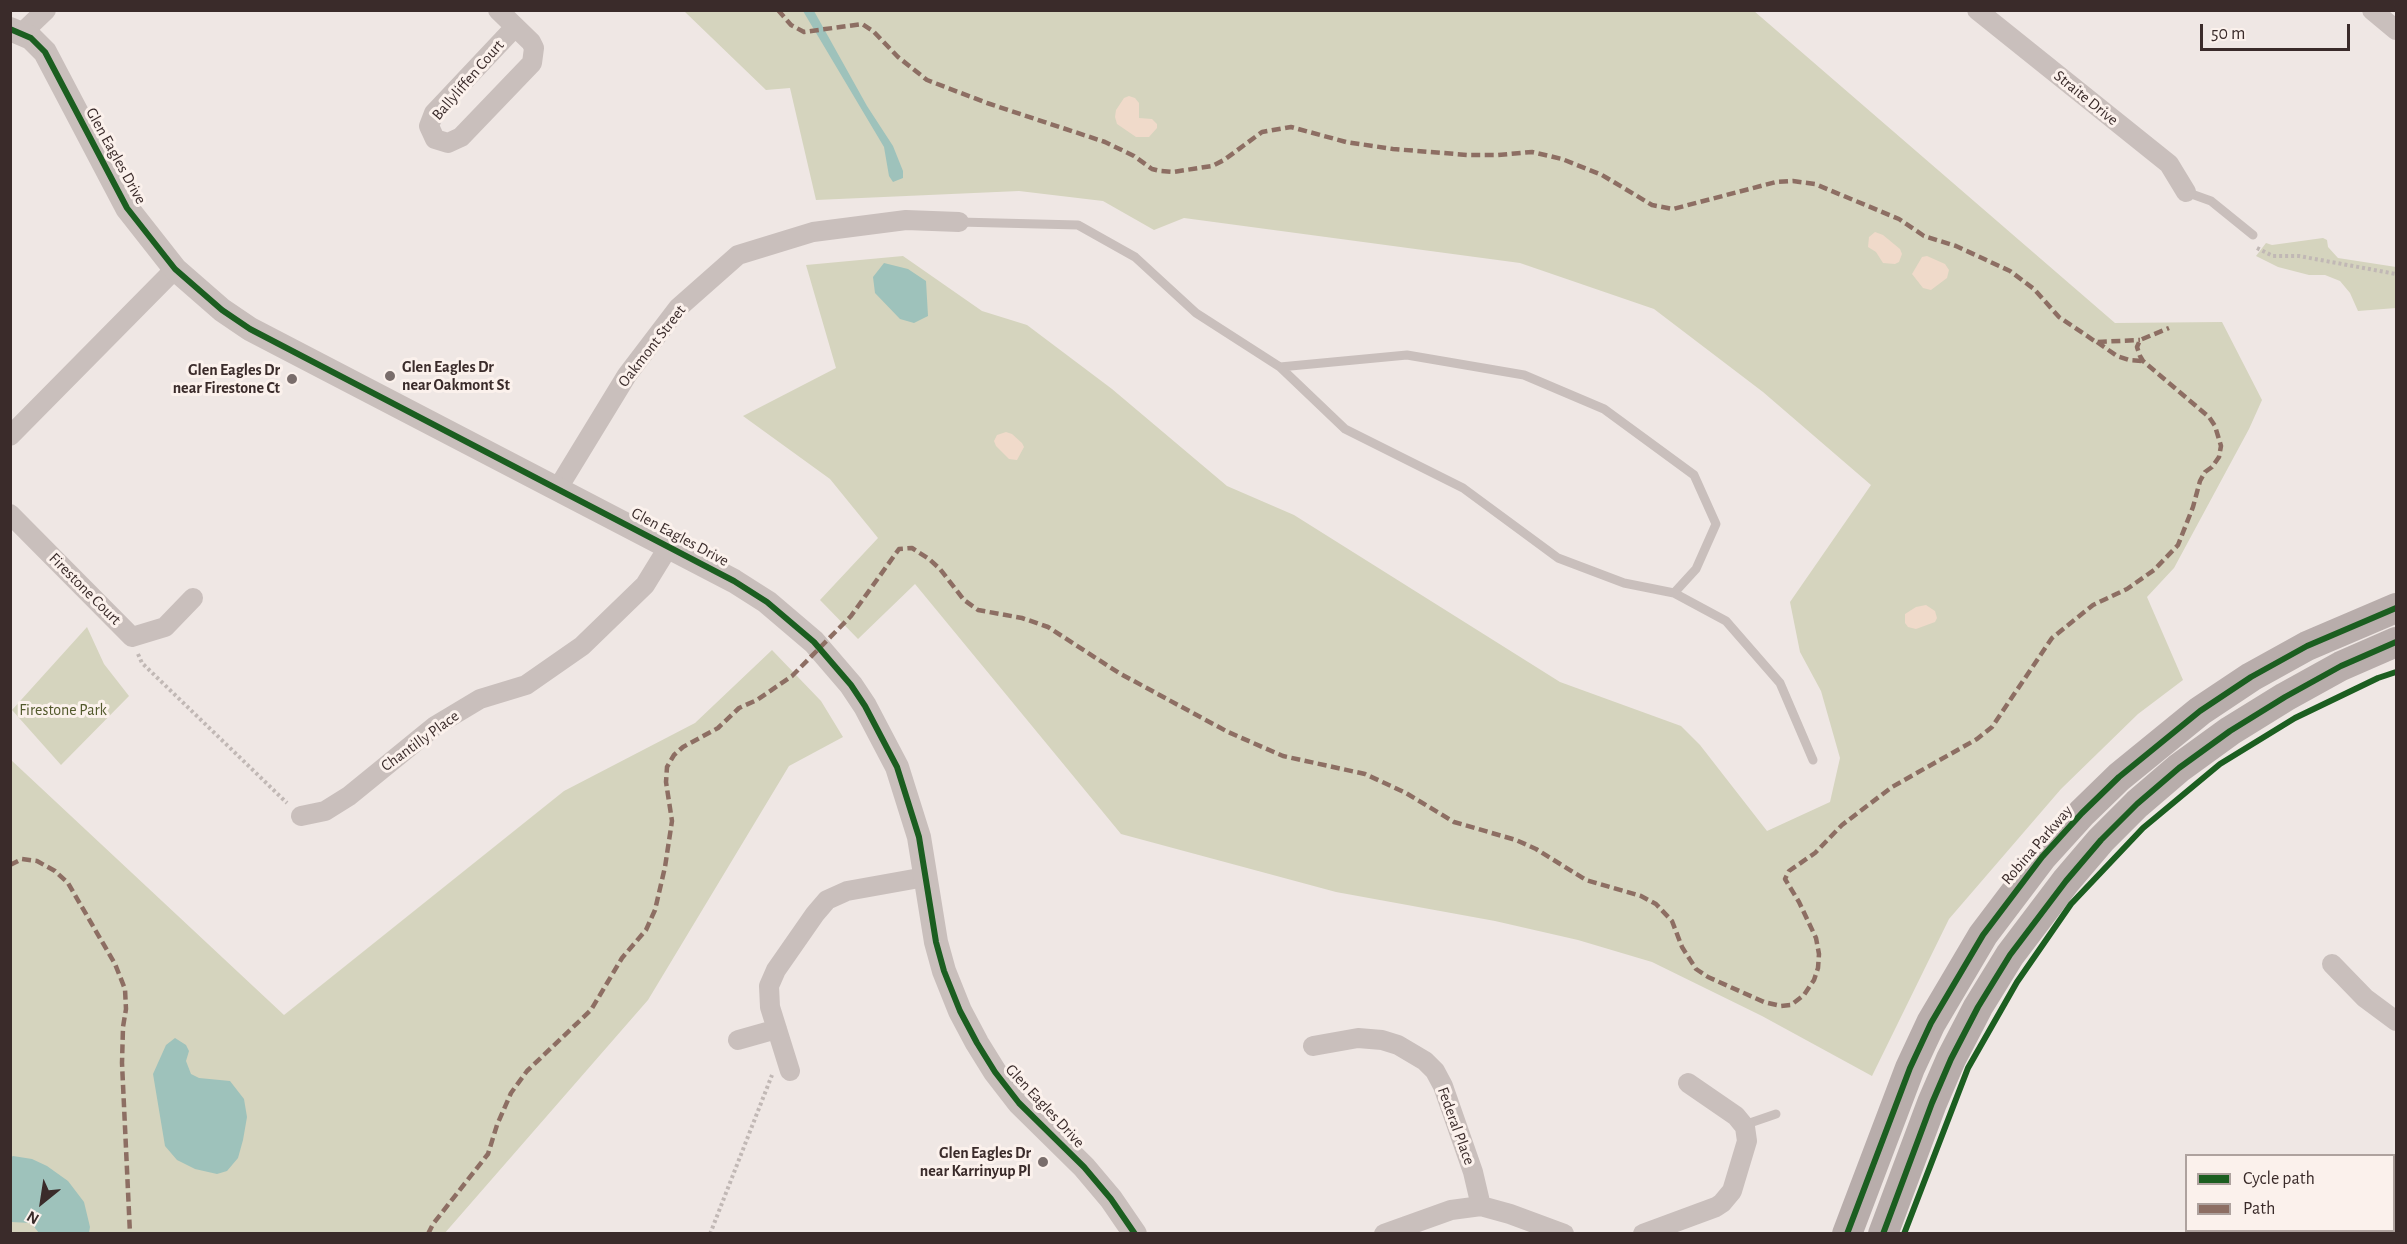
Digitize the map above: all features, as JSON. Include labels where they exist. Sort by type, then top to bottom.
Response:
[{"type":"main road","name":"Robina Parkway","points":[[1847,1233],[1910,1068],[1931,1023],[1983,935],[2042,857],[2119,777],[2199,711],[2251,677],[2307,646],[2397,608]]},
{"type":"main road","points":[[1883,1233],[1932,1103],[1951,1059],[1978,1007],[2010,955],[2066,881],[2101,840],[2137,804],[2213,743],[2285,697],[2341,666],[2397,642]]},
{"type":"street","points":[[17,31],[46,10]]},
{"type":"street","name":"Ballyliffen Court","points":[[498,10],[515,27],[534,48],[532,63],[461,137],[448,143],[435,139],[429,126],[434,113],[515,27]]},
{"type":"street","name":"Straite Drive","points":[[1977,10],[2169,164],[2187,192]]},
{"type":"street","points":[[2372,10],[2397,30]]},
{"type":"street","name":"Glen Eagles Drive","points":[[17,31],[38,43],[45,52],[127,208],[175,269],[200,293],[250,329],[734,580],[767,602],[814,642],[850,685],[883,736],[897,767],[919,837],[936,942],[944,971],[976,1043],[1019,1103],[1084,1167],[1135,1233]]},
{"type":"street","name":"Oakmont Street","points":[[558,488],[627,375],[663,327],[678,308],[738,255],[813,232],[906,220],[958,222]]},
{"type":"street","points":[[10,436],[175,269]]},
{"type":"street","name":"Firestone Court","points":[[10,514],[132,637],[165,627],[193,598]]},
{"type":"street","name":"Chantilly Place","points":[[301,816],[325,811],[349,796],[435,726],[480,699],[526,685],[582,646],[645,585],[669,546]]},
{"type":"street","points":[[790,1071],[768,998],[769,986],[776,970],[821,906],[836,894],[925,877]]},
{"type":"street","points":[[2332,964],[2365,998],[2397,1021]]},
{"type":"street","points":[[738,1040],[777,1029]]},
{"type":"street","name":"Federal Place","points":[[1313,1046],[1358,1038],[1382,1040],[1406,1049],[1425,1061],[1435,1071],[1443,1086],[1473,1172],[1481,1206]]},
{"type":"street","points":[[1643,1233],[1709,1210],[1722,1203],[1732,1191],[1747,1141],[1744,1125],[1736,1116],[1688,1083]]},
{"type":"street","points":[[1384,1233],[1451,1210],[1481,1206],[1564,1233]]},
{"type":"lane","points":[[2187,192],[2211,201],[2253,235]]},
{"type":"lane","points":[[958,222],[1078,225],[1135,257],[1196,313],[1280,367],[1345,429],[1463,488],[1557,558],[1624,583],[1674,593],[1726,621],[1780,683],[1813,760]]},
{"type":"lane","points":[[1280,367],[1407,356],[1524,375],[1604,409],[1694,475],[1716,524],[1696,569],[1674,593]]},
{"type":"lane","points":[[1744,1125],[1776,1114]]},
{"type":"path","points":[[2256,248],[2274,256],[2299,256],[2397,274]]},
{"type":"path","points":[[132,637],[142,663],[301,816]]},
{"type":"path","points":[[710,1233],[771,1076],[790,1071]]},
{"type":"green space","points":[[684,11],[1754,11],[2115,323],[2222,322],[2262,400],[2249,429],[2174,568],[2147,597],[2183,680],[2138,714],[2061,789],[1949,919],[1872,1076],[1762,1016],[1652,962],[1578,940],[1495,921],[1336,892],[1121,834],[915,584],[858,639],[820,600],[878,538],[830,479],[743,416],[836,368],[806,265],[903,256],[982,311],[1027,325],[1112,389],[1227,486],[1294,515],[1560,682],[1681,726],[1700,745],[1767,831],[1830,802],[1840,758],[1821,691],[1800,652],[1790,602],[1871,485],[1763,392],[1654,309],[1520,263],[1184,218],[1154,230],[1103,201],[1019,191],[816,200],[790,88],[766,90]]},
{"type":"green space","points":[[2323,238],[2327,240],[2328,247],[2338,258],[2396,267],[2396,308],[2358,311],[2350,293],[2340,281],[2325,275],[2309,275],[2278,267],[2256,256],[2266,243],[2272,245]]},
{"type":"green space","name":"Firestone Park","points":[[87,627],[104,664],[129,696],[61,765],[12,710]]},
{"type":"green space","points":[[772,650],[821,701],[843,737],[789,766],[648,1000],[444,1234],[11,1233],[10,759],[284,1015],[564,791],[695,723]]},
{"type":"sand","points":[[1129,96],[1135,98],[1139,103],[1139,118],[1152,119],[1157,124],[1157,128],[1149,137],[1136,137],[1117,124],[1116,110],[1124,98]]},
{"type":"sand","points":[[1875,232],[1883,235],[1900,249],[1902,254],[1899,262],[1883,263],[1876,252],[1868,247],[1869,237]]},
{"type":"sand","points":[[1927,256],[1945,264],[1949,270],[1947,278],[1931,290],[1923,288],[1912,274],[1922,257]]},
{"type":"sand","points":[[1006,432],[1012,434],[1024,447],[1017,460],[1009,459],[994,441],[997,435]]},
{"type":"sand","points":[[1926,605],[1935,611],[1937,618],[1935,622],[1916,629],[1908,627],[1905,623],[1905,614],[1916,607]]},
{"type":"water","points":[[803,11],[814,11],[867,106],[893,146],[903,171],[903,178],[893,182],[889,176],[884,147]]},
{"type":"water","points":[[884,263],[908,269],[926,281],[928,316],[914,323],[900,319],[875,293],[873,277]]},
{"type":"water","points":[[175,1038],[186,1045],[189,1051],[186,1061],[191,1074],[199,1078],[230,1081],[244,1099],[247,1117],[243,1140],[238,1158],[227,1171],[217,1174],[195,1169],[177,1160],[165,1146],[153,1074],[166,1045]]},
{"type":"water","points":[[13,1156],[32,1159],[47,1166],[68,1181],[84,1202],[90,1227],[89,1233],[39,1233],[31,1223],[11,1222],[10,1158]]},
{"type":"marked path","points":[[778,10],[791,25],[804,32],[862,24],[873,31],[898,57],[927,80],[987,103],[1105,142],[1134,156],[1152,169],[1160,171],[1173,172],[1212,166],[1262,132],[1291,127],[1346,142],[1393,149],[1468,155],[1532,152],[1562,159],[1602,175],[1652,205],[1673,209],[1776,182],[1793,181],[1815,184],[1899,219],[1924,236],[1956,246],[2010,271],[2034,289],[2059,317],[2096,342],[2140,340]]},
{"type":"marked path","points":[[428,1234],[433,1224],[488,1154],[497,1125],[511,1093],[527,1071],[591,1010],[622,958],[646,930],[655,910],[665,867],[672,821],[666,782],[667,767],[674,755],[683,747],[718,728],[739,708],[757,700],[792,676],[851,616],[899,549],[912,548],[929,559],[940,569],[964,600],[978,610],[1022,618],[1048,627],[1119,673],[1228,732],[1283,756],[1365,774],[1406,793],[1454,822],[1516,840],[1536,849],[1586,880],[1641,896],[1656,904],[1672,921],[1682,947],[1696,969],[1708,977],[1764,1002],[1781,1006],[1791,1005],[1804,995],[1814,980],[1819,954],[1816,938],[1785,879],[1789,871],[1815,853],[1842,825],[1892,787],[1977,739],[1992,727],[2052,638],[2093,605],[2127,589],[2154,570],[2178,545],[2193,507],[2200,481],[2219,457],[2221,446],[2215,426],[2209,417],[2140,356],[2137,347],[2140,340],[2169,328]]},
{"type":"marked path","points":[[2097,342],[2117,356],[2143,361]]},
{"type":"marked path","points":[[10,865],[22,859],[37,861],[55,871],[68,883],[115,964],[125,989],[126,1009],[122,1063],[130,1234]]},
{"type":"cycle path","points":[[10,29],[31,38],[45,52],[127,208],[175,269],[222,310],[250,329],[734,581],[767,602],[814,642],[851,685],[865,706],[897,767],[919,837],[936,942],[944,971],[960,1011],[977,1043],[995,1072],[1019,1103],[1084,1167],[1111,1199],[1135,1234]]},
{"type":"cycle path","points":[[1847,1234],[1910,1068],[1931,1023],[1983,935],[2042,857],[2119,777],[2200,711],[2251,677],[2307,646],[2396,608]]},
{"type":"cycle path","points":[[1883,1234],[1932,1103],[1951,1059],[1978,1007],[2010,955],[2066,881],[2101,840],[2137,804],[2179,768],[2230,731],[2341,666],[2396,642]]},
{"type":"cycle path","points":[[1904,1234],[1968,1068],[2017,982],[2071,904],[2143,828],[2220,764],[2295,718],[2378,678],[2396,672]]},
{"type":"place","name":"Glen Eagles Dr near Oakmont St","points":[[390,376]]},
{"type":"place","name":"Glen Eagles Dr near Firestone Ct","points":[[292,379]]},
{"type":"place","name":"Glen Eagles Dr near Karrinyup Pl","points":[[1043,1162]]}]
